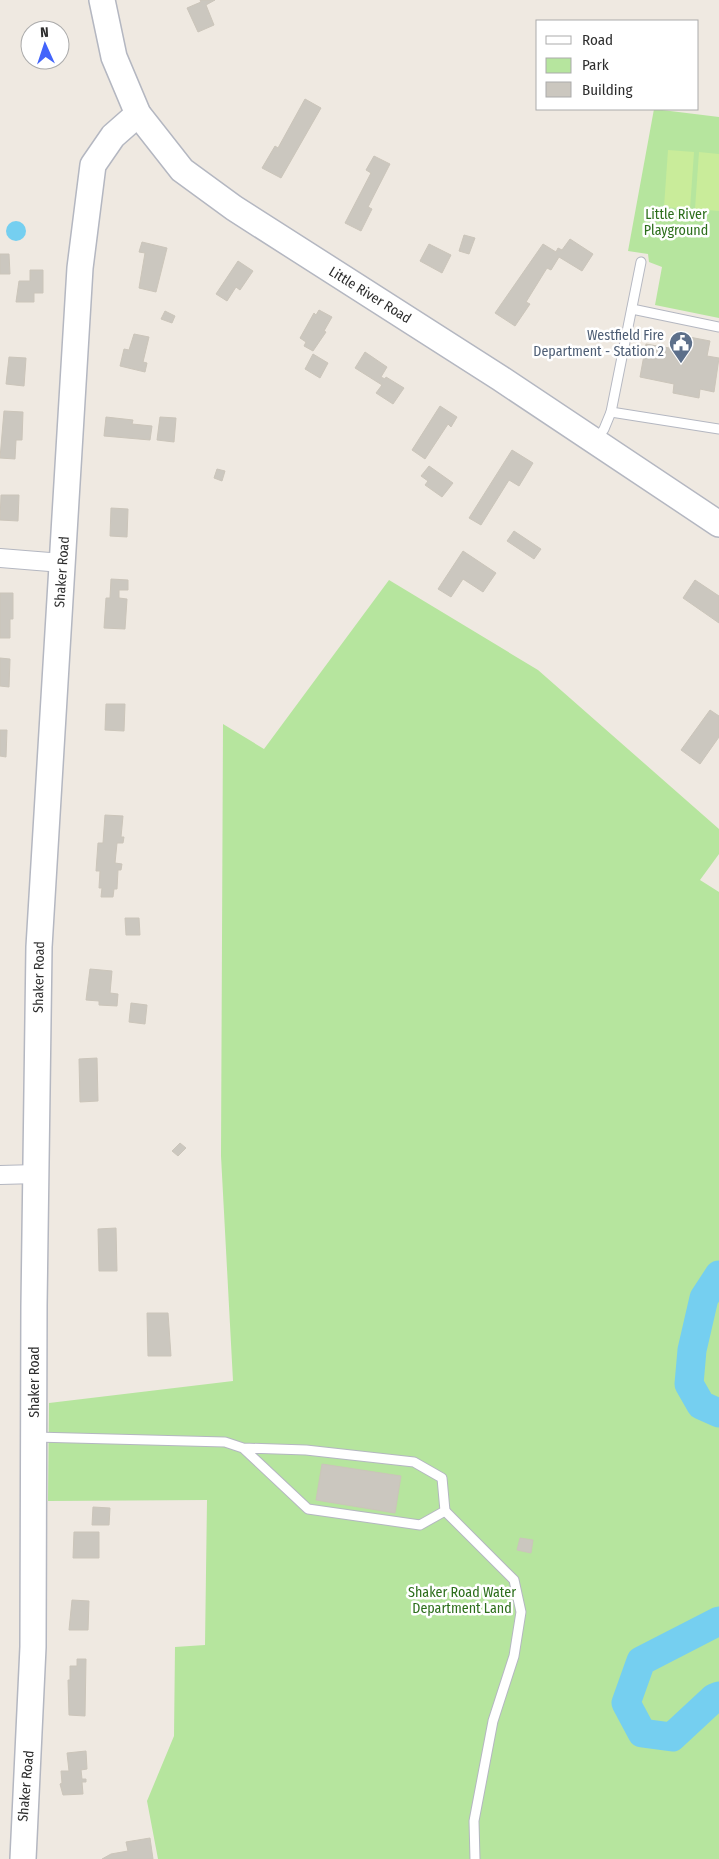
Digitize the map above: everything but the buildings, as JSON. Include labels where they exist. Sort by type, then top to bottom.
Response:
[{"type":"street","name":"Little River Road","points":[[102,0],[114,57],[138,114],[182,170],[234,208],[500,378],[719,524]]},
{"type":"street","name":"Shaker Road","points":[[22,1859],[32,1692],[34,1316],[39,947],[80,268],[90,176],[102,150],[113,136],[138,114]]},
{"type":"street","points":[[0,558],[62,563]]},
{"type":"street","points":[[0,1175],[37,1174]]},
{"type":"lane","points":[[596,441],[604,429],[611,412],[641,262]]},
{"type":"lane","points":[[632,309],[719,327]]},
{"type":"lane","points":[[611,412],[719,429]]},
{"type":"lane","points":[[34,1437],[225,1442],[243,1448],[306,1450],[414,1462],[442,1478],[446,1511],[514,1580],[521,1612],[514,1656],[493,1722],[474,1821],[475,1859]]},
{"type":"lane","points":[[243,1448],[308,1509],[420,1525],[446,1511]]},
{"type":"green space","name":"Little River Playground","points":[[654,110],[719,117],[719,318],[655,305],[662,267],[649,262],[648,254],[628,251]]},
{"type":"green space","points":[[668,150],[694,152],[690,209],[664,207]]},
{"type":"green space","points":[[699,152],[719,154],[719,211],[695,209]]},
{"type":"green space","name":"Shaker Road Water Department Land","points":[[389,580],[538,670],[719,829],[719,854],[700,880],[719,892],[719,1859],[158,1859],[147,1801],[174,1736],[175,1647],[205,1645],[207,1500],[48,1501],[49,1403],[233,1381],[221,1156],[223,724],[264,749]]},
{"type":"water","points":[[16,221],[23,224],[26,231],[23,238],[16,241],[9,238],[6,231],[9,224]]},
{"type":"waterway","points":[[719,1275],[704,1298],[692,1350],[689,1384],[701,1405],[719,1413]]},
{"type":"waterway","points":[[719,1621],[641,1661],[626,1703],[642,1733],[672,1737],[714,1698],[719,1696]]},
{"type":"place","name":"Westfield Fire Department - Station 2","points":[[681,364]]}]
